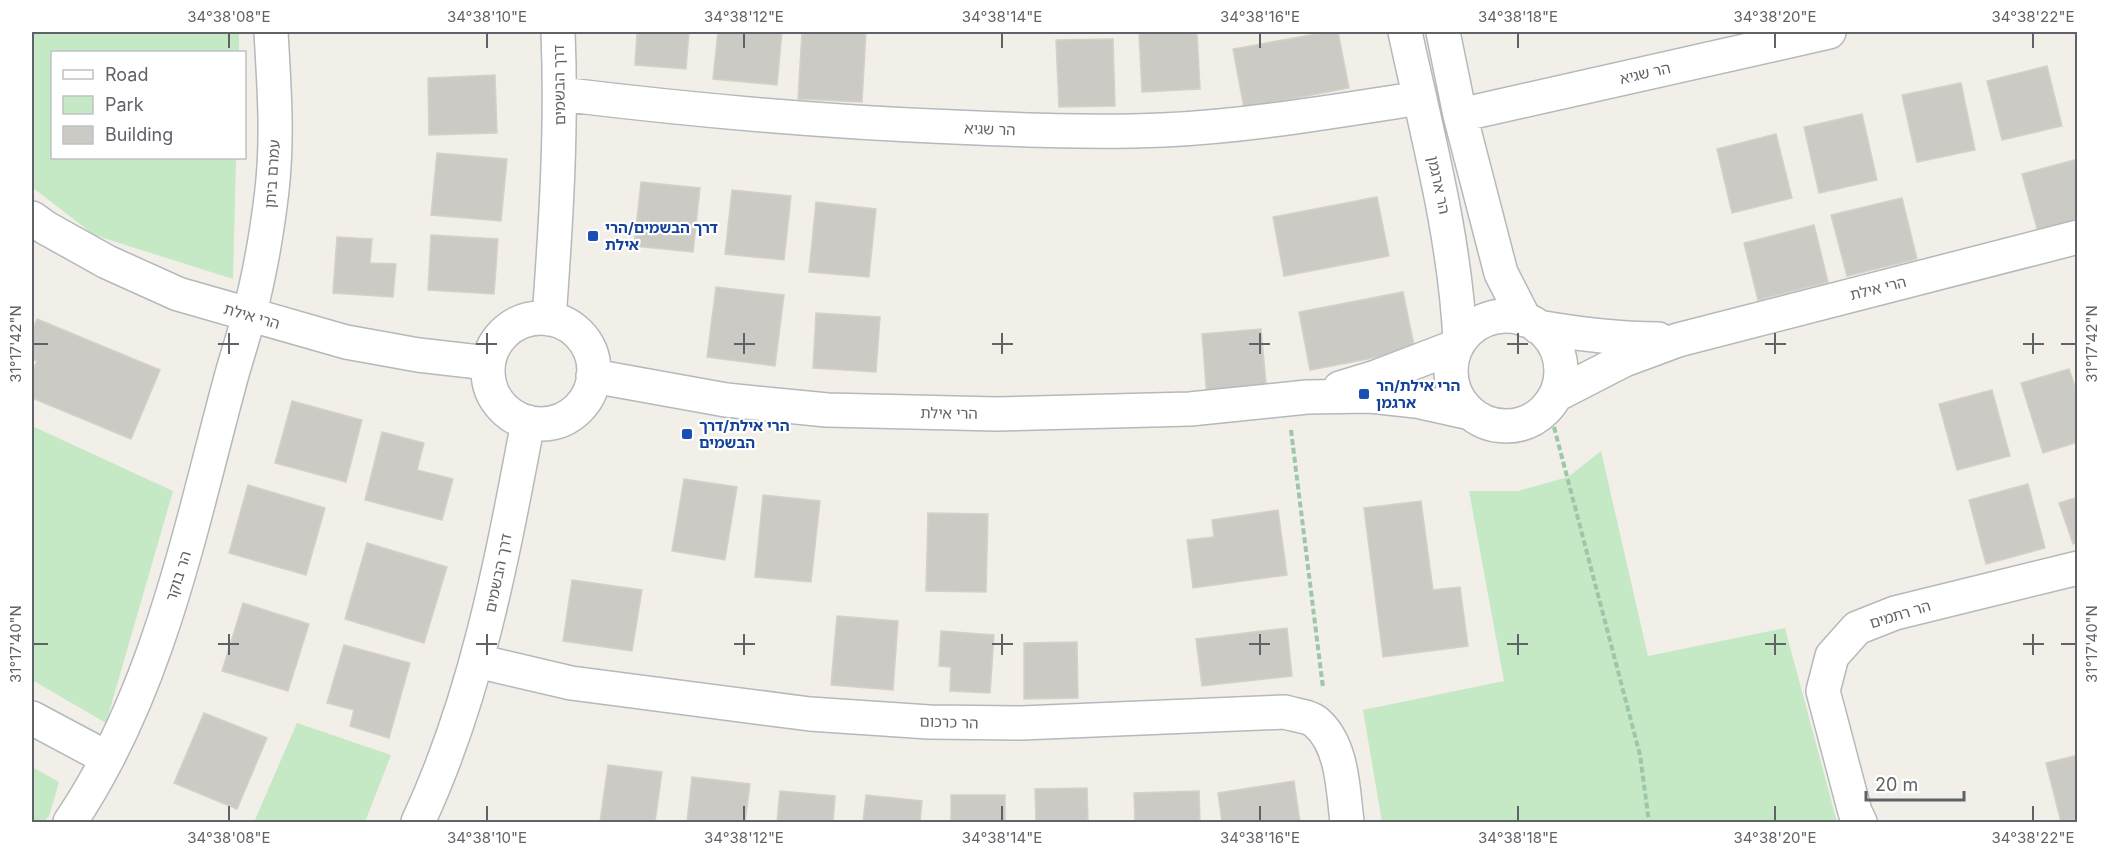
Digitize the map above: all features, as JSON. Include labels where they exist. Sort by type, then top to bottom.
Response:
[{"type":"street","name":"עמרם ביתן","points":[[249,315],[266,242],[272,187],[276,114],[271,32]]},
{"type":"street","name":"דרך הבשמים","points":[[549,319],[558,198],[560,94],[558,32]]},
{"type":"street","name":"הר ארגמן","points":[[1405,32],[1448,230],[1455,278],[1458,343]]},
{"type":"street","points":[[1443,32],[1460,115],[1501,273],[1531,323],[1555,346],[1561,370],[1560,383],[1552,401],[1540,415],[1529,421],[1511,426],[1492,424],[1470,413],[1455,394],[1452,382],[1452,364],[1458,343],[1477,324],[1488,319],[1500,316],[1531,323]]},
{"type":"street","name":"הר שגיא","points":[[1460,115],[1829,32]]},
{"type":"street","name":"הר שגיא","points":[[560,94],[687,109],[830,121],[1034,130],[1164,130],[1290,117],[1420,98]]},
{"type":"street","name":"הרי אילת","points":[[32,218],[66,240],[178,294],[346,342],[418,355],[488,363]]},
{"type":"street","name":"הרי אילת","points":[[1552,401],[1624,360],[1678,340],[2078,237]]},
{"type":"street","name":"הר בוקר","points":[[70,822],[108,758],[146,676],[187,548],[249,315]]},
{"type":"street","points":[[549,319],[567,326],[583,339],[593,363],[591,389],[585,400],[566,417],[547,423],[528,422],[508,412],[494,395],[489,385],[488,363],[497,341],[505,332],[526,321],[549,319]]},
{"type":"street","name":"הרי אילת","points":[[1531,323],[1616,339],[1678,340]]},
{"type":"street","name":"הרי אילת","points":[[1297,398],[1376,377],[1458,343]]},
{"type":"street","name":"הרי אילת","points":[[593,376],[726,400],[827,410],[998,414],[1190,409],[1297,398],[1370,396],[1416,401],[1470,413]]},
{"type":"street","name":"דרך הבשמים","points":[[418,822],[438,779],[477,661],[498,577],[528,422]]},
{"type":"street","name":"הר רתמים","points":[[1860,822],[1855,812],[1823,691],[1832,656],[1857,628],[1895,613],[2078,568]]},
{"type":"street","name":"הר כרכום","points":[[477,661],[571,683],[810,714],[929,722],[1023,723],[1285,712],[1315,721],[1329,738],[1340,769],[1347,822]]},
{"type":"street","points":[[32,718],[108,758]]},
{"type":"path","points":[[1297,398],[1329,738]]},
{"type":"path","points":[[1552,401],[1640,755],[1649,822]]},
{"type":"green space","points":[[32,32],[239,32],[239,51],[51,51],[51,159],[236,159],[233,279],[94,235],[32,187]]},
{"type":"green space","points":[[32,426],[173,491],[106,723],[32,680]]},
{"type":"green space","points":[[1601,451],[1648,656],[1785,628],[1837,822],[1382,822],[1363,710],[1504,681],[1469,491],[1518,491],[1568,477]]},
{"type":"green space","points":[[297,723],[391,755],[365,822],[254,822]]},
{"type":"green space","points":[[32,767],[59,782],[49,816],[44,822],[32,822]]},
{"type":"building","points":[[637,32],[689,32],[686,69],[635,65]]},
{"type":"building","points":[[718,32],[782,32],[777,85],[713,79]]},
{"type":"building","points":[[802,32],[866,32],[862,102],[798,99]]},
{"type":"building","points":[[1139,32],[1197,32],[1200,89],[1142,92]]},
{"type":"building","points":[[1338,32],[1349,88],[1244,108],[1233,49]]},
{"type":"building","points":[[1113,39],[1115,106],[1059,107],[1056,40]]},
{"type":"building","points":[[2047,66],[2062,126],[2002,140],[1987,81]]},
{"type":"building","points":[[495,75],[497,133],[429,135],[428,78]]},
{"type":"building","points":[[1961,83],[1975,150],[1917,162],[1902,95]]},
{"type":"building","points":[[1862,114],[1877,180],[1819,193],[1804,127]]},
{"type":"building","points":[[1776,134],[1792,198],[1732,213],[1717,149]]},
{"type":"building","points":[[437,153],[507,159],[501,221],[431,215]]},
{"type":"building","points":[[2078,159],[2078,222],[2038,232],[2022,174]]},
{"type":"building","points":[[641,182],[700,188],[693,252],[634,246]]},
{"type":"building","points":[[732,190],[791,196],[784,260],[725,254]]},
{"type":"building","points":[[1377,197],[1389,256],[1284,276],[1273,217]]},
{"type":"building","points":[[1902,198],[1917,259],[1847,276],[1831,215]]},
{"type":"building","points":[[816,202],[876,209],[869,277],[809,272]]},
{"type":"building","points":[[1814,225],[1828,282],[1758,300],[1744,243]]},
{"type":"building","points":[[431,235],[498,239],[494,294],[428,290]]},
{"type":"building","points":[[337,237],[372,239],[370,263],[396,264],[393,297],[333,293]]},
{"type":"building","points":[[716,287],[784,295],[775,366],[707,357]]},
{"type":"building","points":[[1403,292],[1415,350],[1310,370],[1299,312]]},
{"type":"building","points":[[816,313],[880,317],[876,372],[813,368]]},
{"type":"building","points":[[37,319],[160,370],[131,439],[32,398],[32,372],[37,361],[32,359],[32,331]]},
{"type":"building","points":[[1261,329],[1267,394],[1207,398],[1202,334]]},
{"type":"building","points":[[2069,369],[2078,395],[2078,442],[2043,453],[2021,383]]},
{"type":"building","points":[[1992,390],[2010,456],[1957,470],[1939,404]]},
{"type":"building","points":[[292,401],[362,420],[346,482],[275,463]]},
{"type":"building","points":[[382,432],[424,443],[417,470],[453,479],[442,520],[365,500]]},
{"type":"building","points":[[684,479],[737,487],[725,560],[672,551]]},
{"type":"building","points":[[2028,484],[2045,548],[1986,564],[1969,500]]},
{"type":"building","points":[[248,485],[325,508],[306,575],[229,553]]},
{"type":"building","points":[[763,495],[820,501],[811,582],[755,577]]},
{"type":"building","points":[[2078,497],[2078,543],[2073,544],[2059,503]]},
{"type":"building","points":[[1421,501],[1433,590],[1460,587],[1468,646],[1383,657],[1364,508]]},
{"type":"building","points":[[1278,510],[1287,575],[1193,588],[1187,540],[1214,537],[1212,520]]},
{"type":"building","points":[[928,513],[988,514],[986,592],[926,591]]},
{"type":"building","points":[[367,543],[447,567],[424,643],[345,619]]},
{"type":"building","points":[[572,580],[642,590],[632,651],[563,641]]},
{"type":"building","points":[[243,603],[309,624],[288,691],[222,671]]},
{"type":"building","points":[[837,616],[898,621],[893,690],[831,685]]},
{"type":"building","points":[[1287,628],[1292,676],[1202,686],[1196,639]]},
{"type":"building","points":[[941,631],[994,635],[990,693],[950,691],[951,667],[939,666]]},
{"type":"building","points":[[1077,642],[1078,698],[1024,699],[1024,643]]},
{"type":"building","points":[[344,645],[410,663],[389,738],[350,726],[354,710],[327,703]]},
{"type":"building","points":[[204,713],[267,738],[237,809],[174,783]]},
{"type":"building","points":[[2078,755],[2078,819],[2061,822],[2046,763]]},
{"type":"building","points":[[608,765],[662,772],[655,822],[600,822]]},
{"type":"building","points":[[692,777],[750,784],[745,822],[687,822]]},
{"type":"building","points":[[1294,781],[1300,822],[1222,822],[1218,793]]},
{"type":"building","points":[[1087,788],[1088,822],[1036,822],[1035,789]]},
{"type":"building","points":[[780,791],[835,796],[833,822],[777,822]]},
{"type":"building","points":[[1199,791],[1200,822],[1135,822],[1134,793]]},
{"type":"building","points":[[866,795],[922,801],[920,822],[863,822]]},
{"type":"building","points":[[951,795],[1005,795],[1005,822],[951,822]]},
{"type":"place","name":"דרך הבשמים/הרי אילת","points":[[593,236]]},
{"type":"place","name":"הרי אילת/הר ארגמן","points":[[1364,394]]},
{"type":"place","name":"הרי אילת/דרך הבשמים","points":[[687,434]]}]
